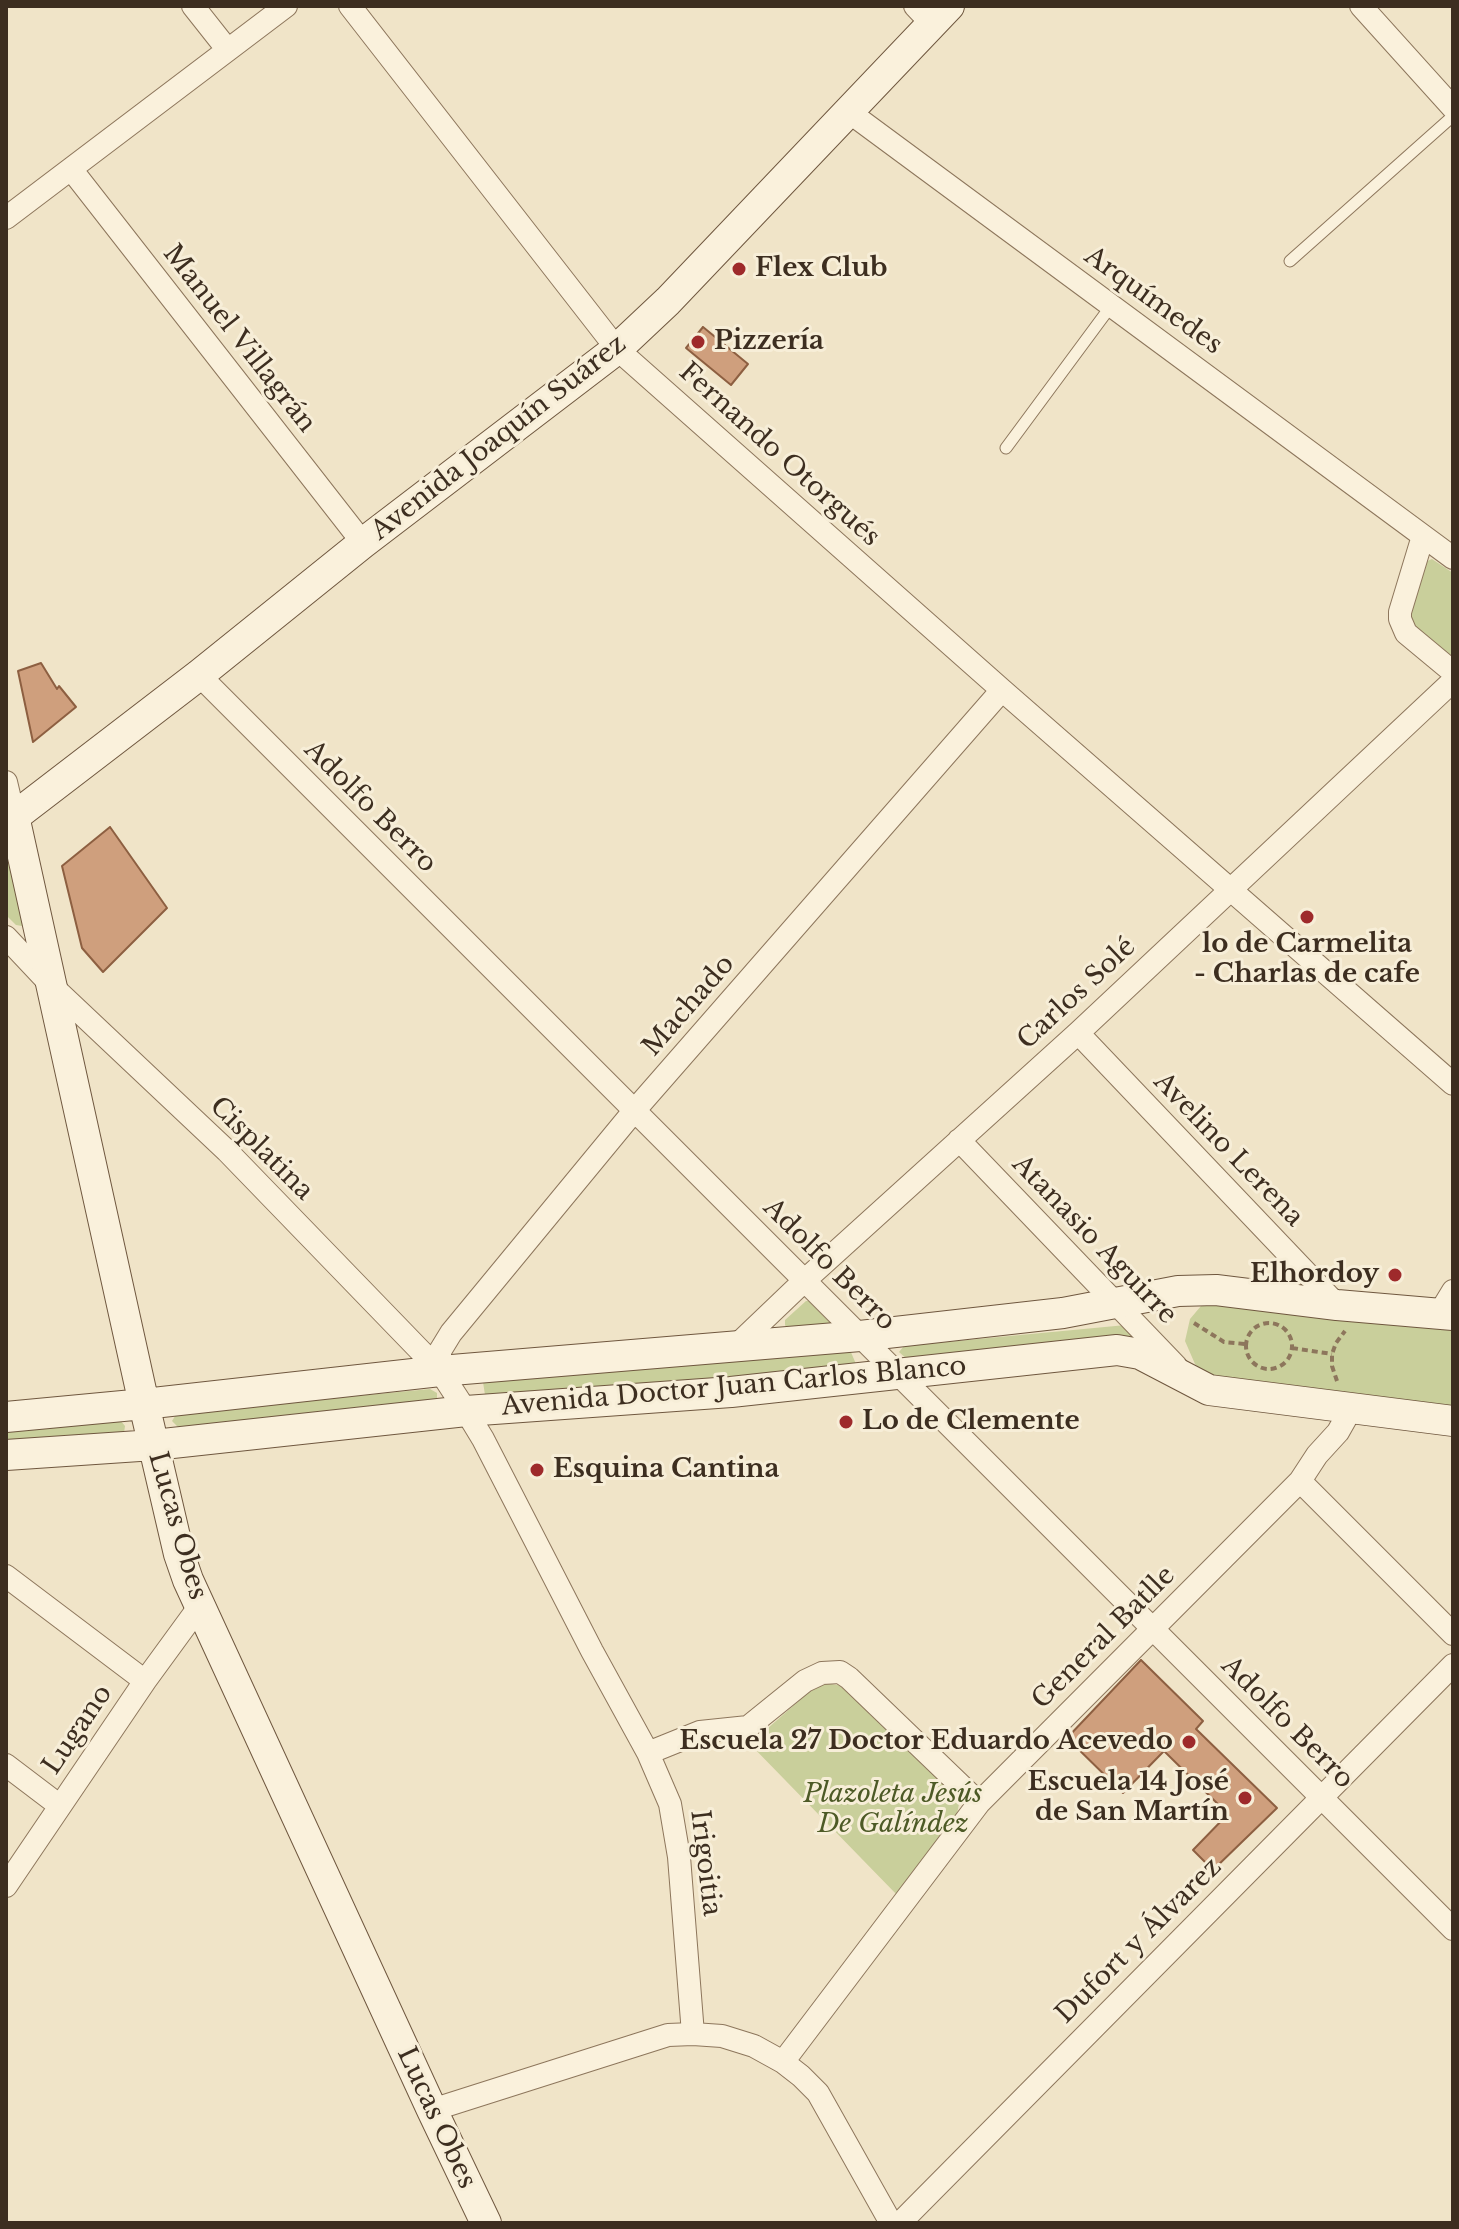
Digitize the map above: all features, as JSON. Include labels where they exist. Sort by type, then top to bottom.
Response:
[{"type":"street","points":[[193,6],[227,49]]},
{"type":"street","points":[[6,218],[286,6]]},
{"type":"street","name":"Fernando Otorgués","points":[[350,6],[617,349],[1453,1084]]},
{"type":"street","points":[[1361,6],[1453,108]]},
{"type":"street","name":"Avenida Joaquín Suárez","points":[[10,819],[617,349],[668,301],[849,112],[932,12]]},
{"type":"street","name":"Arquímedes","points":[[849,112],[1453,558]]},
{"type":"street","name":"Manuel Villagrán","points":[[71,169],[363,543]]},
{"type":"street","points":[[1423,536],[1400,619],[1406,633],[1453,672]]},
{"type":"street","name":"Adolfo Berro","points":[[199,675],[1453,1929]]},
{"type":"street","name":"Carlos Solé","points":[[736,1346],[1078,1033],[1453,681]]},
{"type":"street","name":"Machado","points":[[440,1371],[440,1351],[451,1333],[634,1111],[1002,690]]},
{"type":"street","name":"Lucas Obes","points":[[6,782],[10,819],[52,986],[179,1554],[199,1607],[486,2223]]},
{"type":"street","name":"Cisplatina","points":[[6,937],[52,986],[227,1151],[440,1371],[466,1411]]},
{"type":"street","name":"Avelino Lerena","points":[[1078,1033],[1344,1316]]},
{"type":"street","name":"Atanasio Aguirre","points":[[959,1140],[1188,1379]]},
{"type":"street","name":"Avenida Doctor Juan Carlos Blanco","points":[[6,1417],[440,1371],[860,1336],[1063,1313],[1178,1291],[1216,1290],[1344,1316],[1448,1307]]},
{"type":"street","name":"Avenida Doctor Juan Carlos Blanco","points":[[6,1455],[154,1445],[466,1411],[731,1392],[1117,1350],[1140,1354],[1209,1390],[1345,1398],[1453,1421]]},
{"type":"street","name":"General Batlle","points":[[783,2062],[979,1803],[1300,1481],[1317,1455],[1338,1432],[1345,1398]]},
{"type":"street","name":"Irigoitia","points":[[466,1411],[648,1753],[670,1804],[676,1829],[693,2034]]},
{"type":"street","points":[[1300,1481],[1453,1634]]},
{"type":"street","points":[[6,1576],[145,1681]]},
{"type":"street","name":"Lugano","points":[[6,1886],[199,1607]]},
{"type":"street","name":"Dufort y Álvarez","points":[[900,2223],[1453,1665]]},
{"type":"street","points":[[648,1753],[700,1732],[748,1727],[805,1681],[822,1673],[840,1672],[979,1803]]},
{"type":"street","points":[[6,1765],[60,1806]]},
{"type":"street","points":[[432,2110],[668,2035],[722,2036],[754,2046],[783,2062],[818,2093],[891,2223]]},
{"type":"lane","points":[[1290,261],[1453,116]]},
{"type":"lane","points":[[1006,448],[1111,306]]},
{"type":"path","points":[[1344,1316],[1343,1333],[1332,1354],[1334,1377],[1345,1398]]},
{"type":"path","points":[[1267,1322],[1286,1329],[1292,1348],[1288,1360],[1271,1370],[1252,1362],[1245,1344],[1255,1327],[1267,1322]]},
{"type":"path","points":[[1194,1323],[1224,1342],[1245,1344]]},
{"type":"path","points":[[1292,1348],[1332,1354]]},
{"type":"green space","points":[[1432,559],[1453,573],[1453,655],[1446,654],[1418,631],[1409,614],[1425,562]]},
{"type":"green space","points":[[6,856],[10,859],[25,923],[22,926],[16,925],[6,915]]},
{"type":"green space","points":[[1223,1300],[1453,1330],[1453,1411],[1207,1378],[1195,1364],[1185,1341],[1190,1319],[1201,1306]]},
{"type":"green space","points":[[806,1301],[833,1319],[833,1326],[787,1328],[785,1320]]},
{"type":"green space","points":[[1126,1325],[1133,1337],[1130,1340],[908,1360],[899,1352],[904,1346]]},
{"type":"green space","points":[[850,1350],[856,1364],[757,1376],[485,1395],[483,1382]]},
{"type":"green space","points":[[430,1389],[437,1393],[437,1399],[178,1427],[172,1421],[177,1413]]},
{"type":"green space","points":[[120,1420],[125,1426],[124,1433],[6,1445],[6,1430]]},
{"type":"green space","name":"Plazoleta Jesús De Galíndez","points":[[825,1683],[843,1686],[956,1795],[959,1804],[957,1814],[898,1896],[748,1742],[810,1691]]},
{"type":"building","points":[[703,327],[748,364],[731,385],[686,348]]},
{"type":"building","points":[[41,663],[57,689],[59,686],[76,707],[33,742],[18,671]]},
{"type":"building","points":[[110,827],[167,908],[103,972],[82,948],[62,866]]},
{"type":"building","points":[[1141,1660],[1203,1721],[1196,1729],[1277,1808],[1213,1870],[1193,1850],[1228,1814],[1164,1751],[1123,1793],[1067,1738]]},
{"type":"place","name":"Flex Club","points":[[739,269]]},
{"type":"place","name":"Pizzería","points":[[698,342]]},
{"type":"place","name":"lo de Carmelita - Charlas de cafe","points":[[1307,917]]},
{"type":"place","name":"Elhordoy","points":[[1395,1275]]},
{"type":"place","name":"Lo de Clemente","points":[[846,1422]]},
{"type":"place","name":"Esquina Cantina","points":[[537,1470]]},
{"type":"place","name":"Escuela 27 Doctor Eduardo Acevedo","points":[[1189,1742]]},
{"type":"place","name":"Escuela 14 José de San Martín","points":[[1245,1798]]}]
